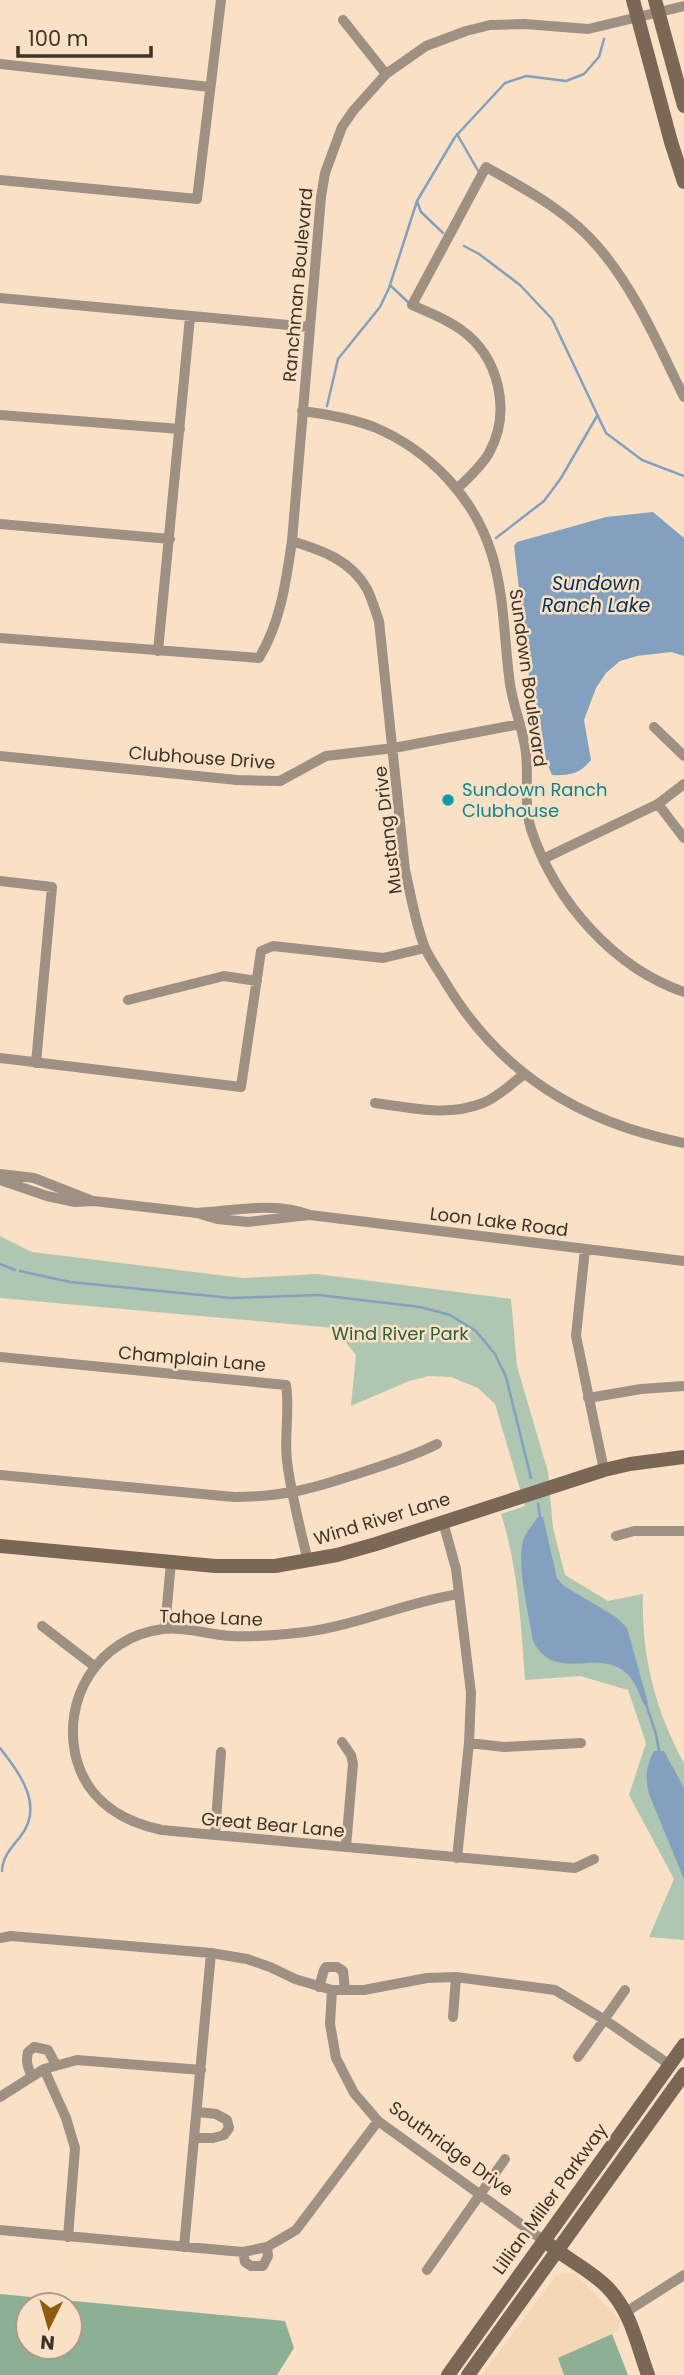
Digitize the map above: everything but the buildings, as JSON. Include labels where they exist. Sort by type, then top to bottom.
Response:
[{"type":"main road","points":[[633,0],[684,182]]},
{"type":"main road","points":[[656,6],[684,106]]},
{"type":"main road","name":"Wind River Lane","points":[[0,1546],[246,1567],[308,1561],[376,1544],[604,1470],[684,1457]]},
{"type":"main road","name":"Lillian Miller Parkway","points":[[449,2375],[684,2045]]},
{"type":"main road","name":"Lillian Miller Parkway","points":[[468,2375],[684,2074]]},
{"type":"main road","name":"Southridge Drive","points":[[543,2240],[606,2285],[626,2312],[648,2375]]},
{"type":"street","points":[[0,180],[197,199],[221,0]]},
{"type":"street","name":"Ranchman Boulevard","points":[[158,651],[259,658],[269,642],[279,612],[292,541],[309,327],[325,173],[342,127],[361,100],[386,74],[426,46],[479,27],[525,24],[579,30],[638,17],[656,6],[684,6]]},
{"type":"street","points":[[343,20],[386,74]]},
{"type":"street","points":[[0,64],[210,87]]},
{"type":"street","points":[[457,489],[489,453],[500,425],[501,398],[488,360],[470,337],[449,321],[412,305],[486,167],[542,199],[598,247],[616,269],[638,306],[684,397]]},
{"type":"street","points":[[0,298],[309,327]]},
{"type":"street","points":[[0,638],[158,651],[190,317]]},
{"type":"street","name":"Sundown Boulevard","points":[[302,411],[344,418],[375,428],[412,449],[433,464],[473,510],[493,557],[502,609],[509,678],[526,754],[527,810],[531,831],[543,859],[563,893],[596,935],[634,966],[664,984],[684,992]]},
{"type":"street","points":[[0,415],[180,429]]},
{"type":"street","points":[[0,524],[170,540]]},
{"type":"street","name":"Mustang Drive","points":[[292,541],[320,550],[346,563],[366,587],[379,621],[405,870],[425,948],[462,1010],[491,1044],[523,1075],[587,1114],[649,1136],[684,1143]]},
{"type":"street","name":"Clubhouse Drive","points":[[0,757],[237,780],[280,781],[326,756],[394,748],[520,724]]},
{"type":"street","points":[[654,727],[684,756]]},
{"type":"street","points":[[543,859],[658,804],[684,784]]},
{"type":"street","points":[[658,804],[684,838]]},
{"type":"street","points":[[0,881],[52,887],[36,1063]]},
{"type":"street","points":[[0,1058],[241,1087],[261,951],[273,946],[383,958],[425,948]]},
{"type":"street","points":[[128,1000],[224,976],[257,981]]},
{"type":"street","points":[[375,1103],[450,1112],[485,1102],[523,1075]]},
{"type":"street","name":"Loon Lake Road","points":[[0,1174],[34,1178],[94,1201]]},
{"type":"street","name":"Loon Lake Road","points":[[0,1180],[47,1196],[75,1202],[94,1201],[197,1213],[216,1219],[248,1222],[310,1215],[684,1261]]},
{"type":"street","points":[[585,1249],[576,1336],[604,1470]]},
{"type":"street","name":"Champlain Lane","points":[[0,1357],[286,1385],[289,1402],[287,1460],[308,1561]]},
{"type":"street","points":[[588,1398],[641,1389],[684,1386]]},
{"type":"street","points":[[0,1475],[234,1497],[266,1497],[293,1493],[418,1454],[437,1444]]},
{"type":"street","points":[[443,1522],[452,1551],[471,1693],[469,1743],[457,1858]]},
{"type":"street","points":[[617,1536],[634,1531],[684,1531]]},
{"type":"street","points":[[165,1628],[172,1562]]},
{"type":"street","name":"Tahoe Lane","points":[[94,1666],[118,1645],[165,1628],[232,1636],[307,1632],[429,1598],[459,1594]]},
{"type":"street","points":[[42,1626],[94,1666]]},
{"type":"street","name":"Great Bear Lane","points":[[94,1666],[79,1694],[72,1729],[77,1762],[91,1789],[119,1816],[139,1826],[575,1868],[594,1858]]},
{"type":"street","points":[[342,1742],[351,1755],[353,1764],[346,1847]]},
{"type":"street","points":[[469,1743],[504,1747],[581,1742]]},
{"type":"street","points":[[215,1835],[221,1752]]},
{"type":"street","points":[[0,1938],[11,1936],[211,1953],[247,1959],[332,1990],[373,1989],[427,1978],[456,1977],[555,1990],[605,2020],[670,2065]]},
{"type":"street","points":[[184,2247],[211,1953]]},
{"type":"street","points":[[319,1987],[324,1970],[327,1967],[337,1967],[343,1971],[345,1990]]},
{"type":"street","points":[[453,2017],[456,1977]]},
{"type":"street","name":"Southridge Drive","points":[[332,1990],[330,2024],[336,2058],[354,2093],[378,2121],[543,2240]]},
{"type":"street","points":[[578,2057],[625,1990]]},
{"type":"street","points":[[32,2076],[27,2068],[27,2052],[34,2047],[48,2050],[56,2065]]},
{"type":"street","points":[[0,2097],[44,2068],[77,2060],[201,2070]]},
{"type":"street","points":[[44,2068],[66,2118],[75,2148],[68,2237]]},
{"type":"street","points":[[195,2138],[224,2135],[229,2128],[227,2120],[198,2112]]},
{"type":"street","points":[[0,2230],[243,2252],[267,2247],[296,2230],[378,2121]]},
{"type":"street","points":[[427,2270],[505,2159]]},
{"type":"street","points":[[243,2252],[245,2262],[257,2268],[267,2262],[267,2247]]},
{"type":"street","points":[[626,2312],[684,2275]]},
{"type":"shaded area","points":[[574,2273],[621,2320],[617,2331],[559,2358],[564,2375],[482,2375],[557,2274]]},
{"type":"green space","name":"Wind River Park","points":[[0,1236],[32,1252],[243,1278],[317,1274],[511,1299],[517,1366],[548,1472],[553,1528],[565,1575],[608,1601],[643,1594],[644,1638],[652,1681],[665,1723],[684,1763],[684,1940],[649,1937],[674,1879],[629,1795],[646,1743],[628,1690],[580,1676],[525,1680],[515,1575],[501,1514],[525,1506],[495,1404],[478,1388],[451,1377],[429,1376],[409,1381],[351,1406],[356,1355],[334,1328],[0,1298]]},
{"type":"green space","points":[[0,2294],[14,2295],[14,2361],[84,2361],[84,2302],[285,2321],[294,2348],[277,2375],[0,2375]]},
{"type":"green space","points":[[612,2334],[628,2375],[564,2375],[558,2358]]},
{"type":"water","name":"Sundown Ranch Lake","points":[[653,512],[684,538],[684,656],[671,652],[637,656],[620,661],[606,673],[596,688],[584,720],[591,760],[574,773],[552,775],[546,761],[539,714],[530,685],[514,546],[517,542],[606,517]]},
{"type":"water","points":[[538,1517],[543,1517],[557,1578],[564,1586],[616,1617],[627,1628],[648,1703],[644,1705],[632,1680],[621,1669],[610,1664],[574,1664],[552,1660],[542,1653],[533,1641],[521,1556],[524,1538]]},
{"type":"water","points":[[654,1751],[664,1751],[684,1788],[684,1879],[649,1794],[647,1772]]},
{"type":"waterway","points":[[327,406],[338,359],[380,307],[389,288],[417,201],[455,137],[505,83],[526,76],[566,81],[584,74],[599,57],[604,39]]},
{"type":"waterway","points":[[457,134],[480,174]]},
{"type":"waterway","points":[[417,201],[421,212],[443,233]]},
{"type":"waterway","points":[[464,246],[520,285],[552,319],[606,433],[642,460],[684,476]]},
{"type":"waterway","points":[[391,286],[409,303]]},
{"type":"waterway","points":[[496,538],[544,501],[561,478],[597,416]]},
{"type":"waterway","points":[[0,1264],[15,1270]]},
{"type":"waterway","points":[[20,1271],[70,1282],[231,1298],[319,1295],[420,1307],[450,1315],[476,1331],[495,1354],[506,1377],[531,1478]]},
{"type":"waterway","points":[[538,1504],[540,1516]]},
{"type":"waterway","points":[[646,1704],[659,1751]]},
{"type":"waterway","points":[[0,1748],[22,1779],[30,1802],[27,1825],[6,1857],[2,1871]]},
{"type":"place","name":"Sundown Ranch Clubhouse","points":[[448,800]]}]
